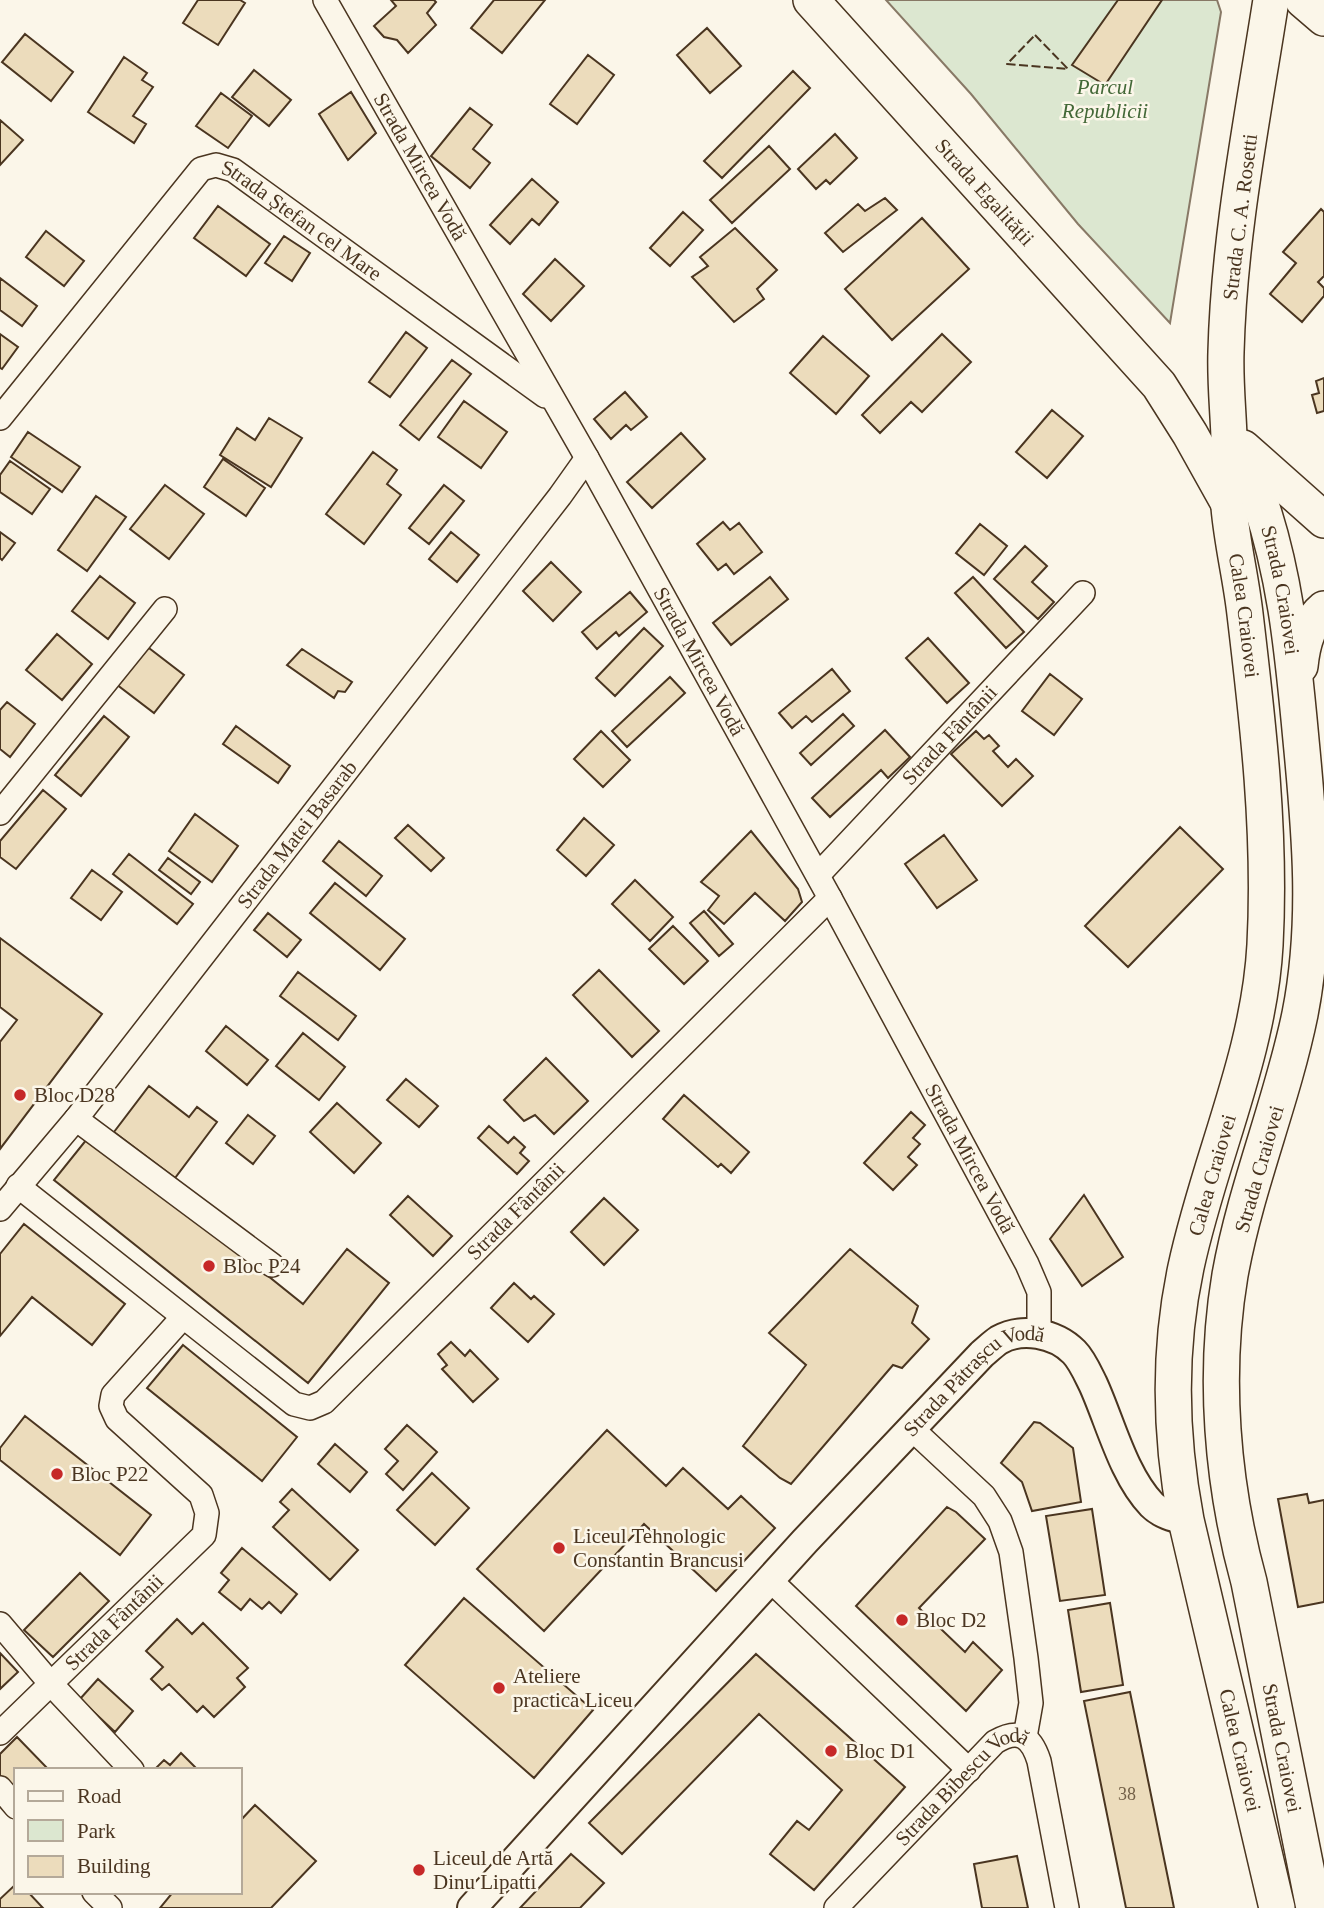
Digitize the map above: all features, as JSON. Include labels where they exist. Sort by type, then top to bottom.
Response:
[{"type":"main road","name":"Strada Egalității","points":[[811,0],[1159,385]]},
{"type":"main road","name":"Strada C. A. Rosetti","points":[[1229,435],[1226,354],[1231,277],[1271,0]]},
{"type":"main road","points":[[1303,0],[1324,18]]},
{"type":"main road","points":[[1159,385],[1229,435],[1324,520]]},
{"type":"main road","points":[[1159,385],[1229,505]]},
{"type":"main road","name":"Calea Craiovei","points":[[1229,435],[1229,505],[1258,733],[1267,850],[1265,951],[1256,1010],[1239,1086],[1206,1191],[1186,1267],[1175,1333],[1172,1381],[1178,1482],[1277,1908]]},
{"type":"main road","name":"Strada Craiovei","points":[[1229,435],[1252,479],[1269,527],[1283,587],[1298,694],[1311,847],[1310,954],[1289,1066],[1247,1205],[1230,1274],[1222,1363],[1223,1433],[1235,1533],[1249,1582],[1314,1908]]},
{"type":"main road","points":[[1298,694],[1305,639],[1308,630],[1324,609]]},
{"type":"street","name":"Strada Mircea Vodă","points":[[324,0],[587,458],[818,875],[1027,1264],[1040,1292],[1040,1334]]},
{"type":"street","name":"Strada Ștefan cel Mare","points":[[0,418],[201,169],[216,164],[233,170],[553,401]]},
{"type":"street","name":"Strada Matei Basarab","points":[[0,1209],[76,1119],[587,458]]},
{"type":"street","name":"Strada Fântânii","points":[[818,875],[1083,593]]},
{"type":"street","points":[[0,813],[165,609]]},
{"type":"street","name":"Strada Fântânii","points":[[18,1186],[294,1404],[310,1408],[324,1402],[830,898]]},
{"type":"street","points":[[76,1119],[272,1265]]},
{"type":"street","name":"Strada Fântânii","points":[[0,1734],[204,1535],[207,1513],[201,1495],[117,1419],[111,1406],[113,1395],[183,1317]]},
{"type":"street","name":"Strada Pătrașcu Vodă","points":[[472,1908],[770,1580],[982,1353],[1000,1339],[1022,1333],[1040,1334],[1058,1340],[1075,1352],[1086,1370],[1131,1474],[1143,1494],[1154,1507],[1166,1515],[1186,1520]]},
{"type":"street","points":[[911,1429],[984,1496],[1000,1521],[1011,1552],[1026,1658],[1031,1703],[1025,1737]]},
{"type":"street","points":[[770,1580],[969,1770]]},
{"type":"street","points":[[0,1624],[51,1684],[130,1768]]},
{"type":"street","name":"Strada Bibescu Vodă","points":[[836,1908],[995,1742],[1008,1735],[1025,1737],[1034,1745],[1040,1761],[1067,1908]]},
{"type":"street","points":[[0,1788],[14,1805]]},
{"type":"green space","name":"Parcul Republicii","points":[[886,0],[1217,0],[1221,12],[1170,323],[1078,224],[971,94]]},
{"type":"building","points":[[198,0],[240,0],[245,3],[218,45],[183,23]]},
{"type":"building","points":[[391,0],[436,2],[427,13],[436,25],[408,53],[397,40],[384,37],[374,26],[396,6]]},
{"type":"building","points":[[494,0],[545,0],[502,53],[471,28]]},
{"type":"building","points":[[1118,0],[1162,0],[1105,85],[1072,65]]},
{"type":"building","points":[[707,28],[741,66],[710,93],[677,55]]},
{"type":"building","points":[[25,34],[73,72],[51,101],[2,62]]},
{"type":"building","points":[[588,55],[614,75],[577,124],[550,104]]},
{"type":"building","points":[[124,57],[147,73],[142,80],[153,87],[133,116],[146,124],[134,143],[88,112]]},
{"type":"building","points":[[254,70],[291,100],[269,126],[232,97]]},
{"type":"building","points":[[793,71],[810,88],[722,178],[704,161]]},
{"type":"building","points":[[351,92],[376,133],[348,160],[319,114]]},
{"type":"building","points":[[221,93],[252,116],[228,148],[196,126]]},
{"type":"building","points":[[470,108],[492,125],[473,149],[490,163],[470,188],[431,156]]},
{"type":"building","points":[[0,120],[23,140],[0,165]]},
{"type":"building","points":[[835,134],[857,158],[830,184],[826,180],[816,189],[798,169]]},
{"type":"building","points":[[769,146],[790,169],[732,223],[710,200]]},
{"type":"building","points":[[532,179],[558,202],[539,225],[532,219],[510,244],[490,225]]},
{"type":"building","points":[[885,198],[897,210],[843,252],[825,233],[858,204],[865,211]]},
{"type":"building","points":[[218,206],[270,244],[246,276],[194,238]]},
{"type":"building","points":[[1321,209],[1324,212],[1324,276],[1318,282],[1324,288],[1324,296],[1302,322],[1270,294],[1296,263],[1283,252]]},
{"type":"building","points":[[683,212],[703,230],[670,266],[650,248]]},
{"type":"building","points":[[922,218],[969,269],[892,340],[845,289]]},
{"type":"building","points":[[735,228],[777,270],[757,289],[764,299],[734,322],[692,277],[708,266],[700,257]]},
{"type":"building","points":[[46,231],[84,261],[64,286],[26,257]]},
{"type":"building","points":[[284,236],[310,253],[292,281],[265,263]]},
{"type":"building","points":[[555,259],[584,286],[551,321],[523,294]]},
{"type":"building","points":[[0,278],[37,306],[22,326],[0,310]]},
{"type":"building","points":[[406,332],[427,348],[390,397],[369,382]]},
{"type":"building","points":[[0,334],[18,347],[2,369],[0,368]]},
{"type":"building","points":[[942,334],[971,362],[922,412],[911,402],[880,433],[862,415]]},
{"type":"building","points":[[823,336],[869,376],[836,414],[790,373]]},
{"type":"building","points":[[452,360],[471,374],[419,440],[400,425]]},
{"type":"building","points":[[1324,378],[1324,411],[1317,413],[1312,395],[1319,393],[1316,381]]},
{"type":"building","points":[[625,392],[647,417],[631,430],[626,425],[611,439],[594,419]]},
{"type":"building","points":[[464,401],[507,432],[481,468],[438,437]]},
{"type":"building","points":[[1052,410],[1083,436],[1047,478],[1016,452]]},
{"type":"building","points":[[269,418],[302,438],[271,487],[220,455],[237,428],[255,440]]},
{"type":"building","points":[[28,432],[80,467],[62,492],[11,457]]},
{"type":"building","points":[[681,433],[705,459],[652,508],[627,482]]},
{"type":"building","points":[[373,452],[397,470],[387,484],[401,495],[364,544],[326,514]]},
{"type":"building","points":[[223,459],[265,488],[246,516],[204,487]]},
{"type":"building","points":[[10,461],[50,489],[32,514],[0,492],[0,475]]},
{"type":"building","points":[[165,485],[204,514],[169,559],[130,529]]},
{"type":"building","points":[[444,485],[464,501],[429,544],[409,528]]},
{"type":"building","points":[[96,496],[126,517],[87,571],[58,550]]},
{"type":"building","points":[[723,522],[730,530],[739,523],[762,552],[734,574],[726,564],[718,570],[697,544]]},
{"type":"building","points":[[980,524],[1007,546],[984,575],[956,553]]},
{"type":"building","points":[[0,532],[15,543],[2,560],[0,558]]},
{"type":"building","points":[[451,532],[479,555],[457,582],[429,559]]},
{"type":"building","points":[[1025,546],[1047,566],[1032,582],[1054,602],[1038,619],[994,579]]},
{"type":"building","points":[[551,562],[581,592],[553,621],[523,591]]},
{"type":"building","points":[[100,576],[135,603],[108,639],[72,611]]},
{"type":"building","points":[[770,577],[788,599],[731,645],[713,623]]},
{"type":"building","points":[[973,577],[1024,632],[1006,648],[955,593]]},
{"type":"building","points":[[630,592],[647,612],[619,636],[616,632],[597,649],[582,632]]},
{"type":"building","points":[[644,628],[663,646],[615,696],[596,678]]},
{"type":"building","points":[[57,634],[92,664],[62,700],[26,670]]},
{"type":"building","points":[[928,638],[969,683],[947,703],[906,658]]},
{"type":"building","points":[[145,645],[184,675],[154,713],[116,684]]},
{"type":"building","points":[[302,649],[352,682],[345,692],[338,691],[334,698],[287,665]]},
{"type":"building","points":[[832,669],[850,691],[812,722],[806,716],[792,728],[779,713]]},
{"type":"building","points":[[1050,674],[1082,699],[1054,735],[1022,711]]},
{"type":"building","points":[[670,677],[685,693],[627,747],[612,731]]},
{"type":"building","points":[[7,702],[35,724],[10,757],[0,749],[0,710]]},
{"type":"building","points":[[843,714],[854,726],[811,765],[800,753]]},
{"type":"building","points":[[104,716],[129,737],[81,796],[55,775]]},
{"type":"building","points":[[236,726],[290,766],[278,783],[223,744]]},
{"type":"building","points":[[885,730],[910,757],[888,778],[881,770],[830,817],[812,798]]},
{"type":"building","points":[[601,731],[630,760],[603,787],[574,759]]},
{"type":"building","points":[[976,731],[984,739],[989,735],[999,746],[993,751],[1008,767],[1016,759],[1033,776],[1002,806],[951,754]]},
{"type":"building","points":[[43,790],[66,809],[16,869],[0,857],[0,841]]},
{"type":"building","points":[[195,814],[238,846],[212,882],[169,851]]},
{"type":"building","points":[[584,818],[614,845],[586,876],[557,850]]},
{"type":"building","points":[[408,825],[444,858],[431,871],[395,838]]},
{"type":"building","points":[[1180,827],[1223,869],[1128,967],[1085,926]]},
{"type":"building","points":[[751,831],[798,889],[802,902],[785,921],[755,893],[724,924],[708,910],[719,896],[701,882]]},
{"type":"building","points":[[944,835],[977,880],[937,908],[905,864]]},
{"type":"building","points":[[339,841],[382,876],[366,896],[323,861]]},
{"type":"building","points":[[129,854],[193,904],[177,924],[113,874]]},
{"type":"building","points":[[168,858],[200,882],[191,894],[159,870]]},
{"type":"building","points":[[92,870],[122,892],[101,920],[71,898]]},
{"type":"building","points":[[635,880],[673,917],[650,941],[612,904]]},
{"type":"building","points":[[335,883],[405,939],[380,970],[310,913]]},
{"type":"building","points":[[704,911],[733,944],[719,956],[690,923]]},
{"type":"building","points":[[268,913],[301,940],[287,957],[254,930]]},
{"type":"building","points":[[673,926],[708,961],[684,984],[649,949]]},
{"type":"building","name":"Bloc D28","points":[[0,938],[102,1014],[0,1149],[0,1042],[17,1020],[0,1007]]},
{"type":"building","points":[[599,970],[659,1031],[632,1057],[573,995]]},
{"type":"building","points":[[298,972],[356,1016],[338,1040],[280,996]]},
{"type":"building","points":[[226,1026],[268,1060],[247,1085],[206,1051]]},
{"type":"building","points":[[303,1033],[345,1067],[319,1100],[276,1066]]},
{"type":"building","points":[[546,1058],[588,1101],[554,1134],[535,1115],[524,1121],[504,1100]]},
{"type":"building","points":[[406,1079],[438,1106],[419,1127],[387,1100]]},
{"type":"building","points":[[149,1086],[189,1117],[197,1107],[217,1122],[175,1178],[114,1132]]},
{"type":"building","points":[[684,1095],[749,1152],[731,1173],[721,1164],[718,1167],[663,1119]]},
{"type":"building","points":[[337,1103],[381,1143],[354,1173],[310,1132]]},
{"type":"building","points":[[911,1112],[925,1125],[913,1138],[920,1144],[908,1157],[917,1165],[893,1190],[864,1163]]},
{"type":"building","points":[[248,1115],[275,1136],[253,1164],[226,1143]]},
{"type":"building","points":[[489,1126],[508,1143],[514,1137],[525,1147],[520,1153],[529,1161],[517,1174],[478,1138]]},
{"type":"building","name":"Bloc P24","points":[[91,1134],[303,1304],[347,1249],[389,1283],[308,1383],[54,1180]]},
{"type":"building","points":[[1084,1195],[1123,1257],[1082,1286],[1050,1239]]},
{"type":"building","points":[[408,1196],[452,1236],[433,1256],[390,1215]]},
{"type":"building","points":[[604,1198],[638,1230],[604,1265],[571,1232]]},
{"type":"building","points":[[24,1224],[125,1304],[92,1345],[32,1297],[0,1336],[0,1254]]},
{"type":"building","points":[[850,1249],[918,1306],[912,1323],[929,1339],[902,1368],[893,1365],[791,1484],[780,1478],[743,1446],[806,1365],[769,1333]]},
{"type":"building","points":[[514,1283],[531,1299],[534,1296],[554,1314],[528,1342],[491,1308]]},
{"type":"building","points":[[451,1342],[465,1356],[470,1350],[498,1379],[473,1402],[442,1369],[447,1365],[438,1354]]},
{"type":"building","points":[[183,1345],[297,1437],[262,1481],[147,1388]]},
{"type":"building","name":"Bloc P22","points":[[25,1416],[151,1515],[120,1555],[0,1460],[0,1448]]},
{"type":"building","points":[[1034,1422],[1040,1423],[1073,1448],[1081,1502],[1032,1511],[1022,1482],[1001,1463]]},
{"type":"building","points":[[407,1425],[437,1452],[403,1490],[386,1474],[398,1461],[385,1449]]},
{"type":"building","name":"Liceul Tehnologic Constantin Brancusi","points":[[607,1430],[666,1486],[683,1468],[728,1509],[741,1496],[775,1528],[716,1591],[644,1524],[544,1631],[477,1569]]},
{"type":"building","points":[[335,1444],[367,1472],[350,1492],[318,1464]]},
{"type":"building","points":[[432,1473],[469,1508],[435,1545],[397,1510]]},
{"type":"building","points":[[292,1489],[358,1550],[330,1580],[273,1527],[289,1510],[280,1502]]},
{"type":"building","points":[[1307,1494],[1309,1503],[1324,1500],[1324,1602],[1298,1607],[1278,1499]]},
{"type":"building","name":"Bloc D2","points":[[947,1507],[985,1539],[919,1608],[965,1652],[973,1642],[1002,1670],[966,1711],[856,1606]]},
{"type":"building","points":[[1092,1509],[1105,1595],[1060,1601],[1046,1516]]},
{"type":"building","points":[[242,1548],[297,1594],[281,1613],[269,1602],[262,1609],[250,1599],[241,1610],[219,1592],[229,1580],[221,1573]]},
{"type":"building","points":[[80,1573],[109,1601],[53,1657],[24,1630]]},
{"type":"building","name":"Ateliere practica Liceu","points":[[464,1598],[593,1710],[534,1778],[405,1665]]},
{"type":"building","points":[[1110,1603],[1123,1685],[1081,1692],[1068,1610]]},
{"type":"building","points":[[177,1619],[192,1634],[203,1623],[248,1668],[237,1678],[245,1687],[214,1717],[203,1706],[197,1712],[169,1684],[162,1690],[151,1679],[163,1667],[146,1651]]},
{"type":"building","points":[[0,1653],[18,1672],[0,1689]]},
{"type":"building","name":"Bloc D1","points":[[756,1654],[905,1787],[814,1890],[770,1854],[797,1821],[809,1830],[842,1790],[759,1714],[622,1854],[589,1823]]},
{"type":"building","points":[[98,1679],[133,1711],[115,1732],[80,1699]]},
{"type":"building","points":[[1130,1692],[1174,1908],[1126,1908],[1084,1701]]},
{"type":"building","points":[[17,1737],[47,1768],[14,1768],[14,1790],[0,1776],[0,1754]]},
{"type":"building","points":[[181,1753],[196,1768],[156,1768],[164,1760],[170,1765]]},
{"type":"building","points":[[255,1805],[316,1861],[271,1908],[160,1908],[171,1894],[242,1894],[242,1819]]},
{"type":"building","points":[[571,1854],[604,1883],[580,1908],[520,1908]]},
{"type":"building","points":[[1017,1856],[1028,1908],[982,1908],[974,1864]]},
{"type":"building","points":[[14,1886],[14,1894],[30,1894],[43,1908],[0,1908],[0,1899]]},
{"type":"fence","points":[[1035,35],[1068,69],[1007,64],[1035,35]]},
{"type":"place","name":"Bloc D28","points":[[20,1095]]},
{"type":"place","name":"Bloc P24","points":[[209,1266]]},
{"type":"place","name":"Bloc P22","points":[[57,1474]]},
{"type":"place","name":"Liceul Tehnologic Constantin Brancusi","points":[[559,1548]]},
{"type":"place","name":"Bloc D2","points":[[902,1620]]},
{"type":"place","name":"Ateliere practica Liceu","points":[[499,1688]]},
{"type":"place","name":"Bloc D1","points":[[831,1751]]},
{"type":"place","name":"Liceul de Artă Dinu Lipatti","points":[[419,1870]]}]
